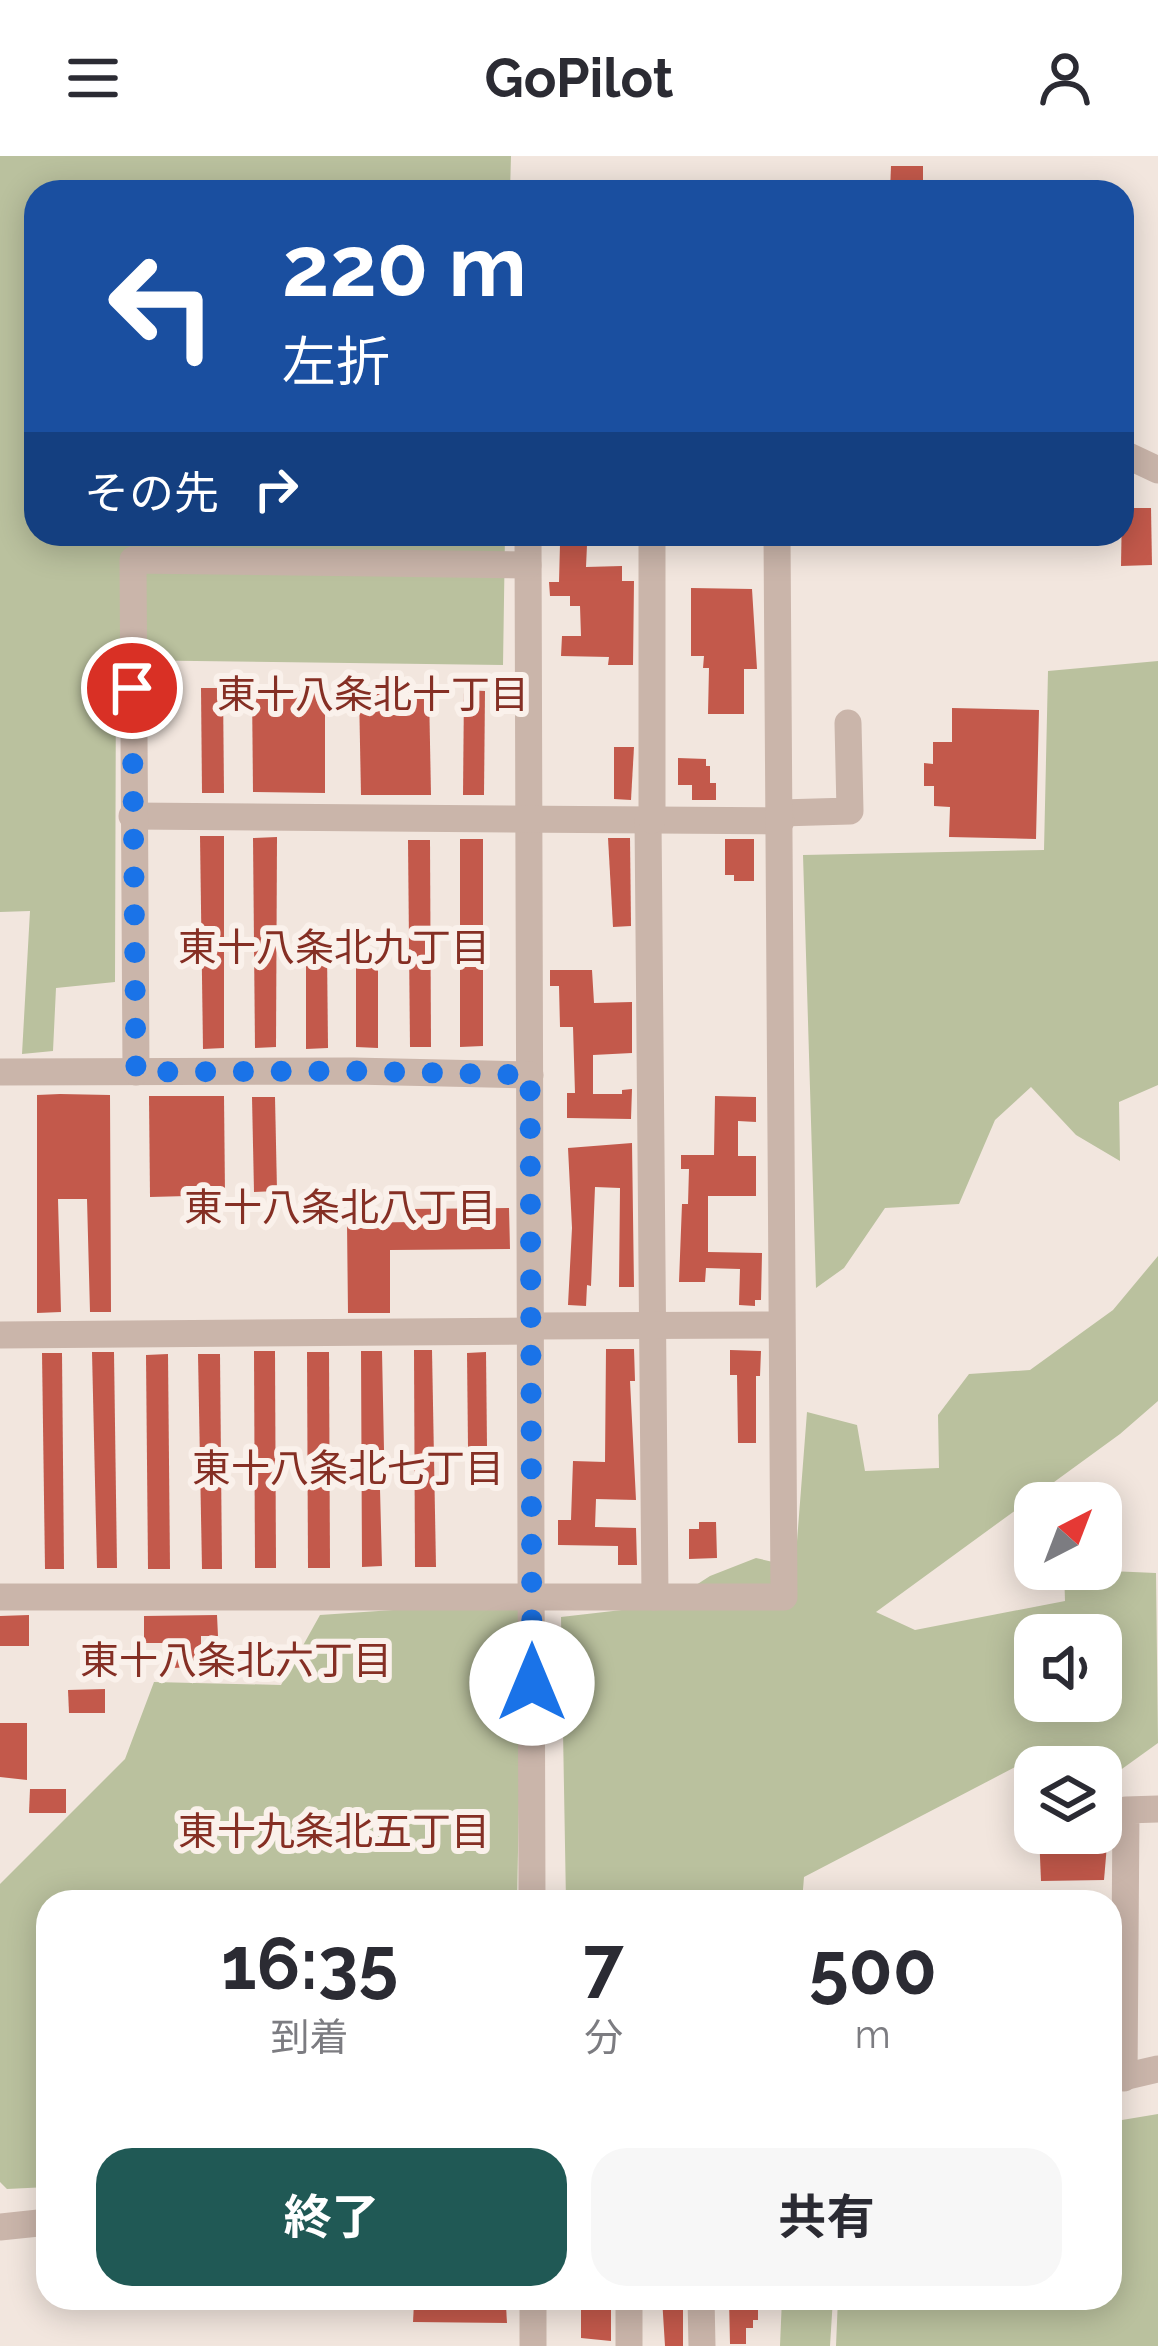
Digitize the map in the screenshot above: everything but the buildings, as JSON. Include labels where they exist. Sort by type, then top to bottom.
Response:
[{"type":"street","points":[[528,546],[532,1890]]},
{"type":"street","points":[[652,546],[655,1597]]},
{"type":"street","points":[[0,1598],[784,1597],[777,546]]},
{"type":"street","points":[[136,1072],[133,560],[528,565]]},
{"type":"street","points":[[132,817],[650,820],[850,811],[848,723]]},
{"type":"street","points":[[0,1072],[530,1075]]},
{"type":"street","points":[[0,1335],[781,1325]]},
{"type":"street","points":[[1122,1930],[1126,1810],[1158,1809]]},
{"type":"street","points":[[1122,2078],[1158,2069]]},
{"type":"street","points":[[0,2227],[36,2223]]},
{"type":"street","points":[[533,2310],[533,2346]]},
{"type":"street","points":[[629,2310],[629,2346]]},
{"type":"street","points":[[701,2310],[702,2346]]},
{"type":"green space","points":[[0,156],[511,156],[510,180],[24,180],[24,546],[505,546],[503,665],[116,660],[115,982],[56,988],[53,1051],[22,1054],[30,911],[0,912]]},
{"type":"green space","points":[[1158,661],[1158,1085],[1119,1102],[1120,1161],[1076,1135],[1031,1087],[995,1120],[959,1204],[885,1208],[844,1268],[816,1288],[803,855],[1044,850],[1048,671]]},
{"type":"green space","points":[[1158,1256],[1158,1401],[1054,1482],[1014,1482],[1014,1511],[876,1612],[915,1630],[1065,1601],[1065,1590],[1122,1590],[1122,1572],[1156,1573],[1158,1743],[1122,1769],[1122,1746],[1014,1746],[1014,1768],[804,1877],[803,1890],[566,1890],[561,1617],[665,1605],[710,1576],[756,1558],[795,1567],[807,1412],[857,1425],[865,1471],[939,1468],[938,1415],[969,1374],[1030,1370],[1113,1310]]},
{"type":"green space","points":[[523,1601],[517,1890],[36,1890],[36,2188],[7,2189],[0,2182],[0,1884],[125,1759],[154,1682],[281,1685],[320,1615]]},
{"type":"green space","points":[[1158,2114],[1158,2346],[836,2346],[838,2310],[1122,2310],[1122,2120]]},
{"type":"green space","points":[[782,2310],[832,2310],[830,2346],[780,2346]]},
{"type":"district","name":"東十八条北十丁目","points":[[373,694]]},
{"type":"district","name":"東十八条北九丁目","points":[[334,947]]},
{"type":"district","name":"東十八条北八丁目","points":[[340,1207]]},
{"type":"district","name":"東十八条北七丁目","points":[[348,1468]]},
{"type":"district","name":"東十八条北六丁目","points":[[236,1660]]},
{"type":"district","name":"東十九条北五丁目","points":[[334,1831]]},
{"type":"route","points":[[132,688],[136,1072],[530,1075],[532,1683]]}]
